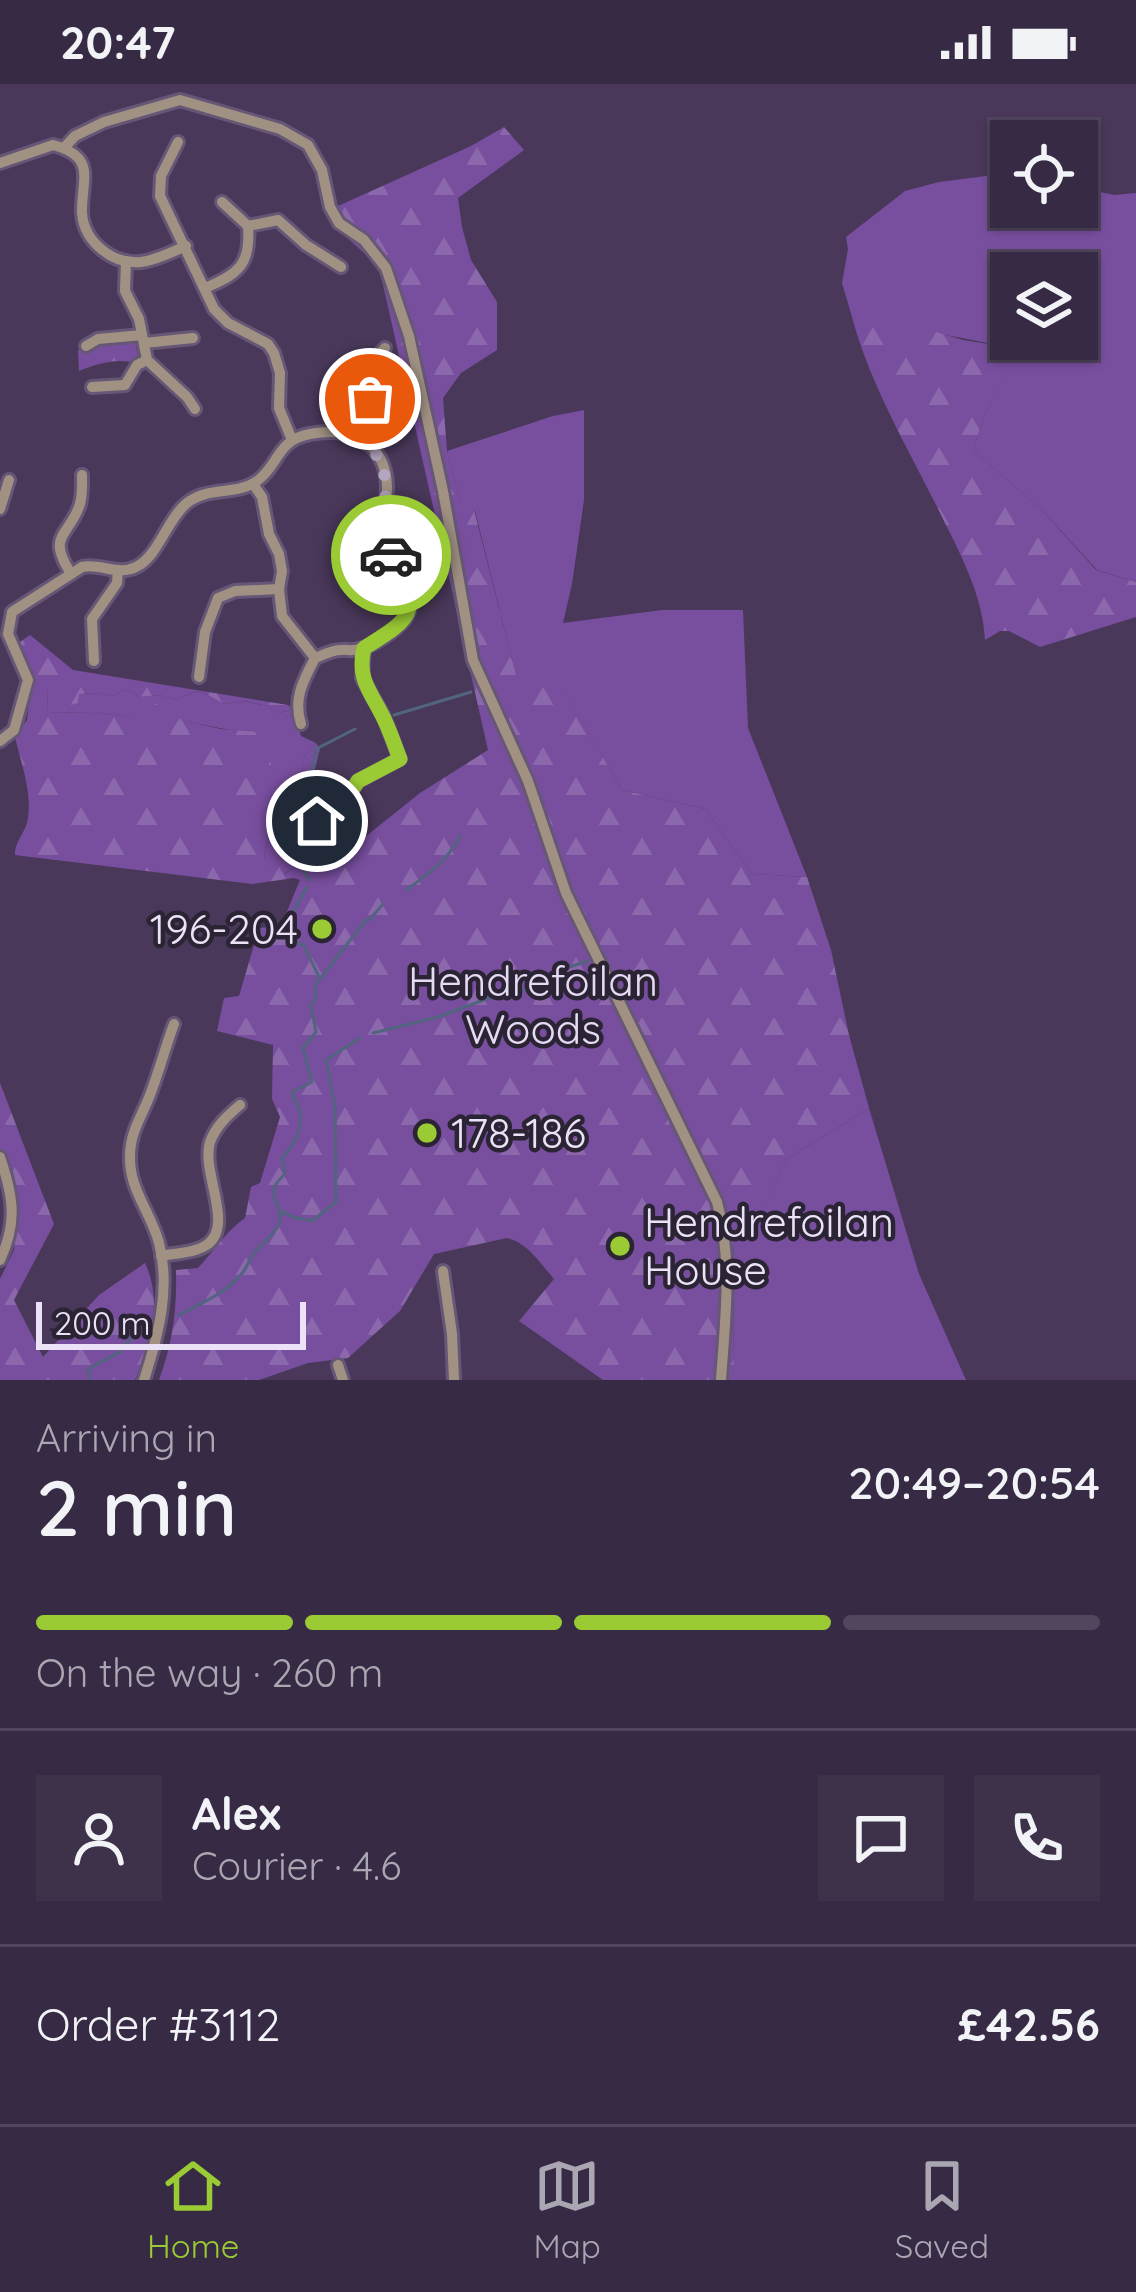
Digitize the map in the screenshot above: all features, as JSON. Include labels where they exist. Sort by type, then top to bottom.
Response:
[{"type":"street","points":[[61,147],[104,122],[180,100],[280,128],[308,145],[322,170],[330,207],[339,223],[364,240],[386,268],[409,336],[473,660],[528,781],[566,893],[717,1202],[724,1227],[728,1306],[721,1380]]},
{"type":"street","points":[[0,163],[47,146],[61,147],[80,160],[85,172],[82,218],[88,235],[111,256],[126,261],[155,258],[186,246]]},
{"type":"street","points":[[188,158],[176,146],[161,176],[160,196],[214,309],[274,353],[280,373],[279,408],[292,440]]},
{"type":"street","points":[[205,287],[241,267],[250,248],[248,226],[223,202]]},
{"type":"street","points":[[248,226],[278,220],[306,245],[341,266]]},
{"type":"street","points":[[322,254],[330,240]]},
{"type":"street","points":[[126,261],[124,291],[140,319],[147,360],[195,409]]},
{"type":"street","points":[[86,346],[98,339],[193,338]]},
{"type":"street","points":[[359,435],[368,418],[370,353],[385,348]]},
{"type":"street","points":[[92,387],[124,385],[137,365],[147,360]]},
{"type":"street","points":[[172,407],[188,397]]},
{"type":"street","points":[[0,741],[14,730],[28,680],[8,634],[6,609],[91,565],[135,568],[193,498],[253,484],[292,440],[316,433],[359,435],[386,470],[384,535],[411,605],[396,628],[364,648],[315,658],[297,700],[297,720]]},
{"type":"street","points":[[71,574],[59,545],[62,532],[79,509],[82,475]]},
{"type":"street","points":[[0,509],[9,480]]},
{"type":"street","points":[[253,484],[262,497],[269,534],[279,554],[281,616],[315,658]]},
{"type":"street","points":[[94,661],[92,619],[117,583],[118,570]]},
{"type":"street","points":[[199,677],[205,632],[218,598],[235,591],[279,589]]},
{"type":"street","points":[[317,821],[337,813],[358,781],[400,759],[362,678],[364,648]]},
{"type":"street","points":[[187,654],[201,657]]},
{"type":"street","points":[[337,813],[351,839]]},
{"type":"street","points":[[144,1380],[162,1310],[161,1256],[153,1226],[137,1197],[129,1152],[174,1024]]},
{"type":"street","points":[[161,1256],[203,1247],[217,1233],[208,1155],[221,1121],[240,1105]]},
{"type":"street","points":[[0,1157],[11,1188],[13,1218],[0,1260]]},
{"type":"street","points":[[443,1271],[454,1380]]},
{"type":"street","points":[[338,1365],[343,1380]]},
{"type":"green space","name":"Hendrefoilan Woods","points":[[504,127],[524,150],[458,198],[471,260],[497,302],[497,350],[461,373],[443,398],[447,451],[461,504],[474,510],[517,679],[556,677],[622,790],[705,809],[752,874],[807,877],[831,950],[869,1108],[787,1159],[764,1208],[733,1228],[734,1380],[603,1380],[519,1321],[554,1279],[527,1249],[507,1238],[434,1254],[400,1311],[348,1358],[308,1363],[259,1380],[159,1380],[173,1326],[176,1270],[198,1268],[245,1218],[251,1187],[260,1183],[280,1117],[272,1099],[273,1045],[217,1031],[224,998],[239,996],[259,928],[281,926],[300,880],[252,884],[15,855],[29,808],[15,737],[27,720],[32,680],[17,644],[30,635],[73,670],[288,705],[293,710],[278,713],[244,701],[224,704],[204,693],[193,692],[176,700],[160,695],[140,697],[125,689],[114,696],[79,694],[78,703],[71,705],[47,688],[48,713],[128,717],[160,701],[170,705],[181,720],[266,733],[271,739],[271,818],[264,858],[278,864],[285,874],[294,867],[287,857],[294,793],[302,789],[303,758],[316,743],[320,749],[298,836],[309,865],[350,849],[420,793],[488,750],[379,267],[327,211]]},
{"type":"green space","points":[[990,176],[990,228],[1098,228],[1098,192],[1136,193],[1136,582],[1097,570],[1042,510],[973,450],[985,414],[1013,360],[1098,360],[1098,252],[990,252],[990,343],[852,317],[842,283],[846,237],[905,191]]},
{"type":"green space","points":[[852,317],[906,323],[990,344],[990,360],[1014,360],[985,414],[973,450],[1042,510],[1096,570],[1136,582],[1136,617],[1040,647],[1009,631],[985,640],[970,578]]},
{"type":"green space","points":[[111,341],[135,341],[138,356],[132,362],[79,371],[78,350]]},
{"type":"green space","points":[[584,410],[584,500],[563,623],[662,610],[743,610],[748,728],[807,877],[752,874],[705,809],[622,790],[556,678],[517,680],[475,511],[461,505],[447,451]]},
{"type":"green space","points":[[47,687],[114,696],[125,689],[140,697],[160,695],[176,700],[193,692],[204,693],[224,704],[243,701],[278,713],[293,710],[301,736],[316,743],[303,758],[302,789],[292,817],[288,857],[294,867],[284,874],[264,859],[271,818],[271,739],[180,720],[170,706],[128,717],[48,713]]},
{"type":"green space","points":[[0,1083],[54,1224],[14,1300],[43,1357],[99,1295],[145,1263],[153,1292],[153,1322],[135,1380],[0,1380],[0,1279],[14,1250],[18,1197],[0,1149]]},
{"type":"green space","points":[[869,1108],[919,1274],[966,1380],[734,1380],[733,1228],[764,1207],[787,1159]]},
{"type":"waterway","points":[[394,715],[471,692]]},
{"type":"waterway","points":[[309,880],[298,861],[293,834],[316,749],[355,729]]},
{"type":"waterway","points":[[406,890],[444,859],[460,836]]},
{"type":"waterway","points":[[179,1315],[229,1286],[278,1225],[280,1210],[274,1189],[285,1174],[282,1158],[300,1124],[292,1092],[312,1082],[303,1048],[316,1032],[311,1006],[320,979],[304,946],[284,936],[307,887]]},
{"type":"waterway","points":[[320,979],[383,904]]},
{"type":"waterway","points":[[552,973],[587,961]]},
{"type":"waterway","points":[[373,1033],[489,998],[516,995],[533,983]]},
{"type":"waterway","points":[[280,1216],[284,1212],[312,1221],[336,1202],[335,1106],[326,1060],[360,1038]]},
{"type":"waterway","points":[[90,1380],[88,1369],[148,1331]]},
{"type":"way so far","points":[[370,399],[368,418],[359,435],[386,470],[384,535],[391,555]]},
{"type":"place","name":"196-204","points":[[322,929]]},
{"type":"place","name":"178-186","points":[[427,1133]]},
{"type":"place","name":"Hendrefoilan House","points":[[620,1246]]},
{"type":"route","points":[[317,821],[337,813],[358,781],[400,759],[361,668],[364,648],[396,628],[411,605],[391,555]]}]
